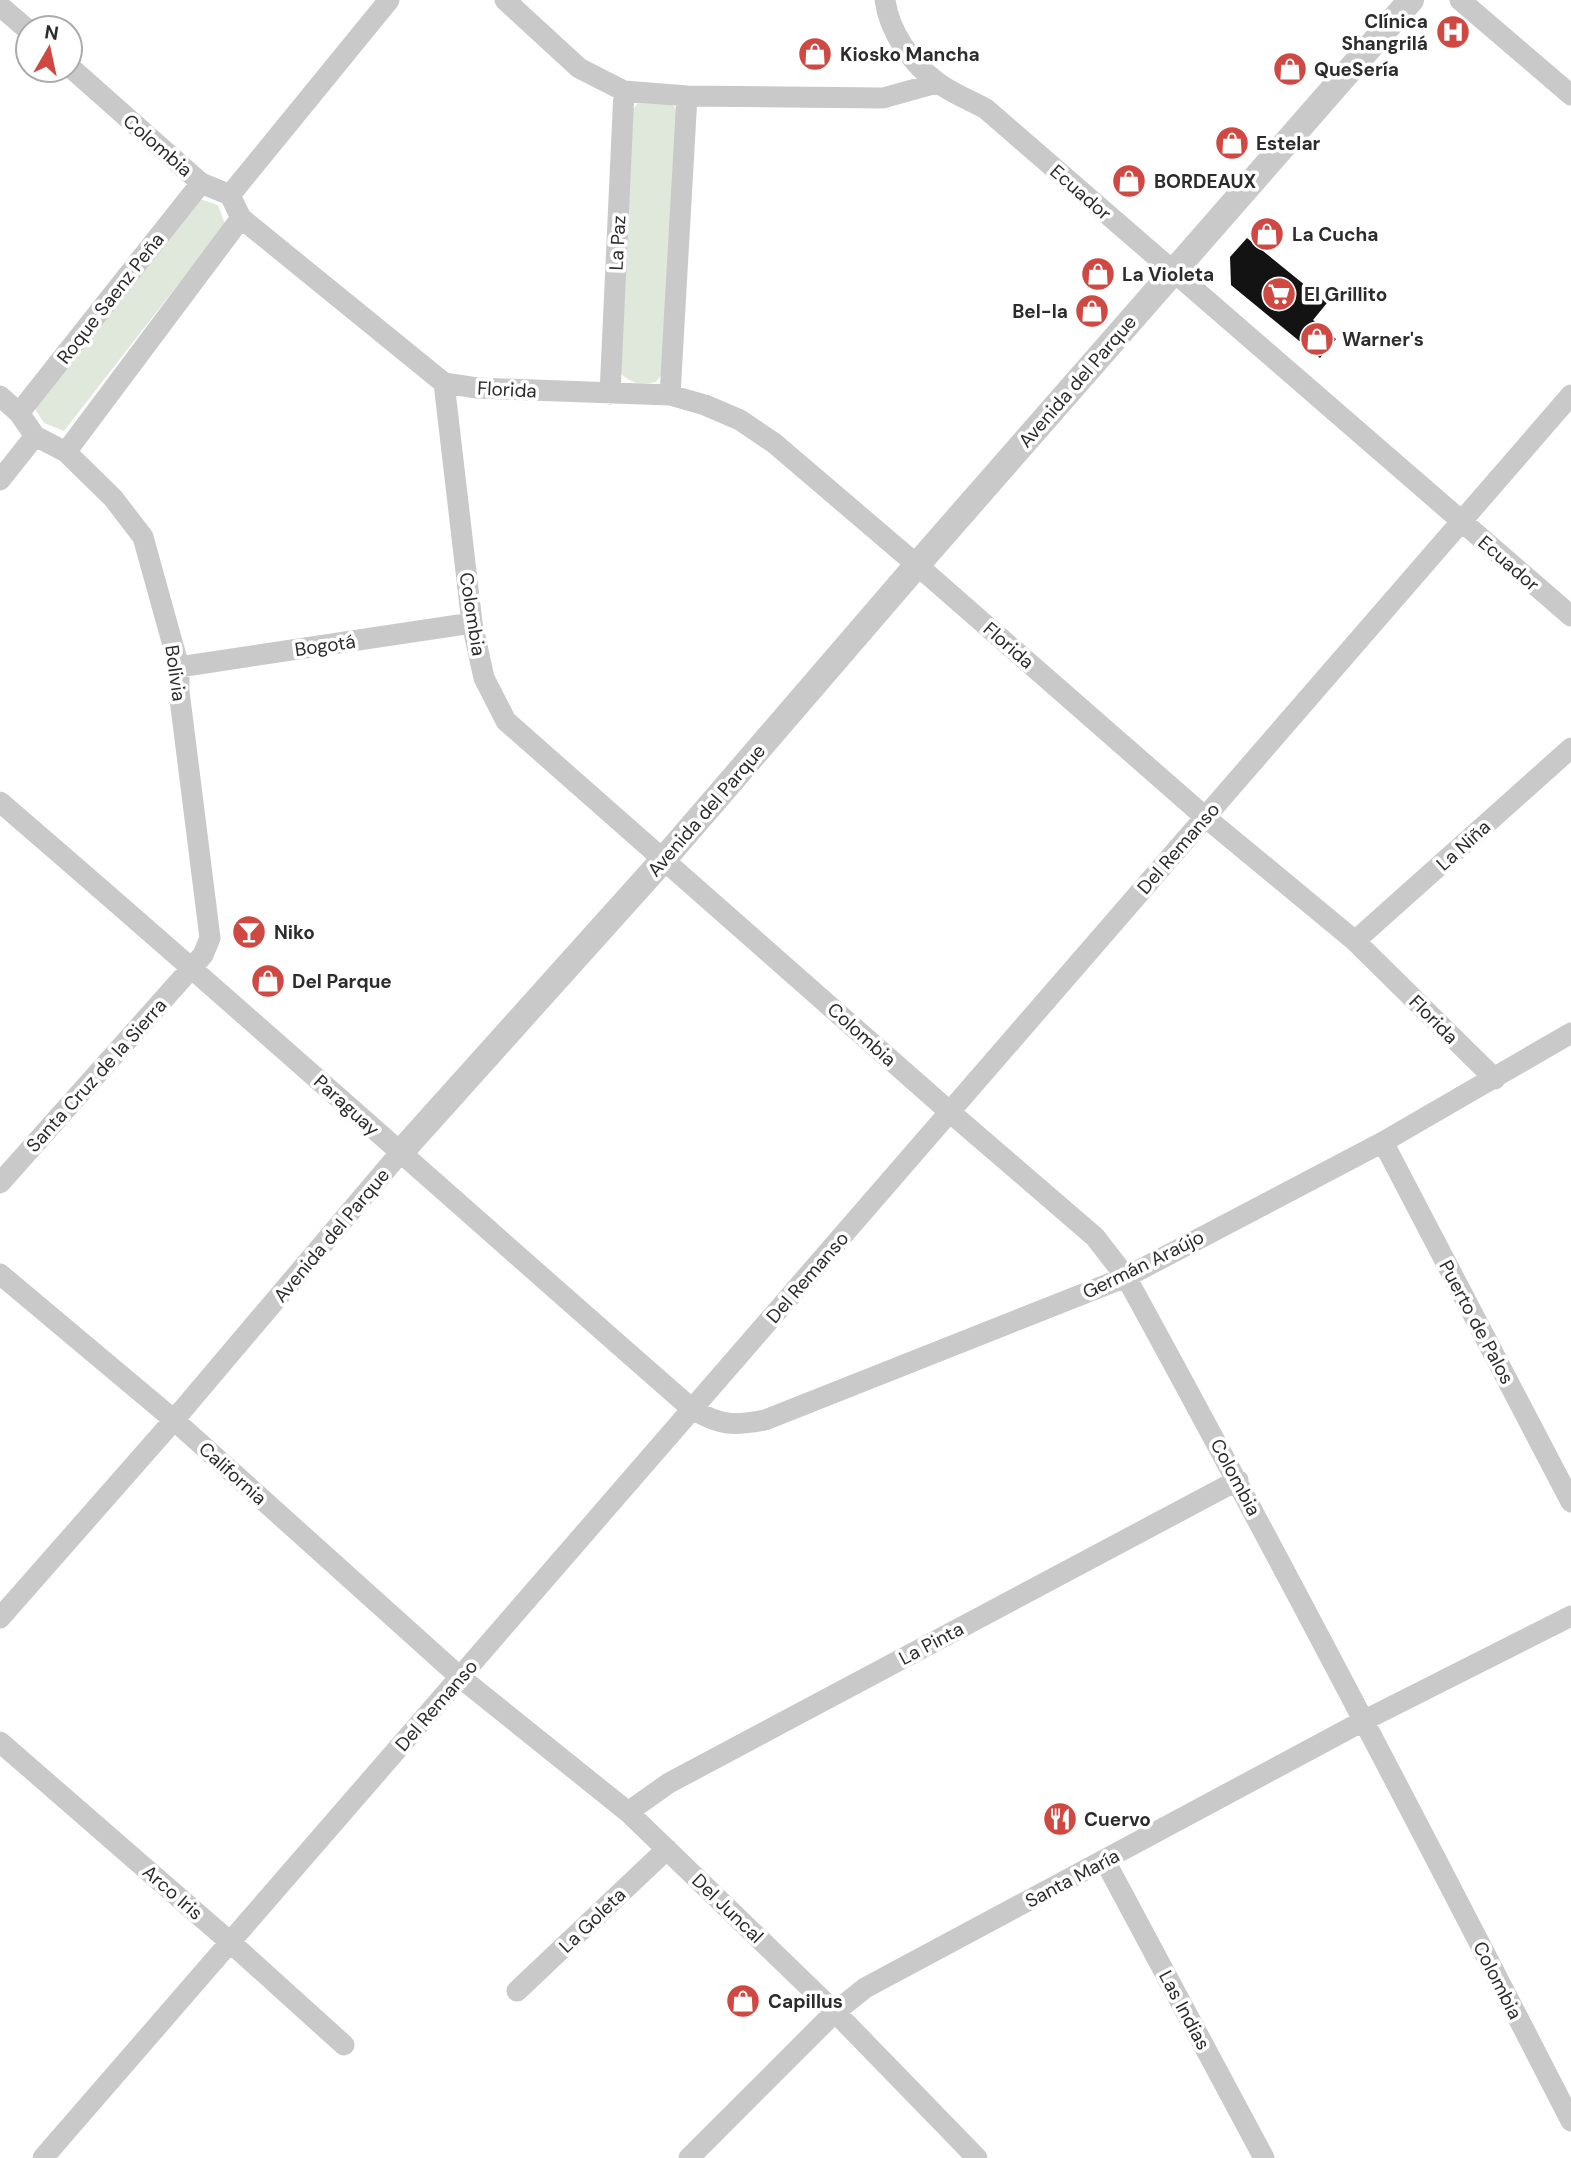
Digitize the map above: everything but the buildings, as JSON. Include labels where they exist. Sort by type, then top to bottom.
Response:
[{"type":"street","points":[[389,0],[230,195],[241,218],[444,383]]},
{"type":"street","points":[[505,0],[579,68],[624,91],[687,96],[883,97],[937,83]]},
{"type":"street","name":"Ecuador","points":[[884,0],[887,17],[899,40],[937,83],[986,109],[1172,273],[1571,616]]},
{"type":"street","name":"Avenida del Parque","points":[[0,1618],[174,1420],[400,1153],[664,859],[1411,0]]},
{"type":"street","points":[[1460,0],[1571,95]]},
{"type":"street","points":[[0,6],[14,18]]},
{"type":"street","name":"Colombia","points":[[84,79],[201,183],[230,195]]},
{"type":"street","name":"La Paz","points":[[610,394],[624,91]]},
{"type":"street","points":[[670,395],[687,96]]},
{"type":"street","name":"Roque Saenz Peña","points":[[19,412],[201,183]]},
{"type":"street","points":[[66,452],[241,218]]},
{"type":"street","name":"Colombia","points":[[444,383],[472,623],[484,678],[506,721],[1095,1237],[1126,1277],[1238,1480],[1365,1720],[1571,2121]]},
{"type":"street","name":"Florida","points":[[444,383],[477,388],[670,395],[705,405],[740,420],[774,443],[1205,817],[1355,941],[1495,1079]]},
{"type":"street","name":"Del Remanso","points":[[43,2158],[1571,395]]},
{"type":"street","name":"Bolivia","points":[[0,396],[19,412],[35,436],[66,452],[113,498],[143,537],[179,667],[178,691],[210,937],[203,955],[192,967]]},
{"type":"street","points":[[0,480],[35,436]]},
{"type":"street","name":"Bogotá","points":[[179,667],[472,623]]},
{"type":"street","name":"La Niña","points":[[1355,941],[1571,748]]},
{"type":"street","name":"Paraguay","points":[[0,802],[192,967],[692,1409]]},
{"type":"street","name":"Santa Cruz de la Sierra","points":[[0,1183],[192,967]]},
{"type":"street","name":"Germán Araújo","points":[[692,1409],[726,1425],[765,1420],[1126,1277],[1383,1142],[1571,1033]]},
{"type":"street","name":"Puerto de Palos","points":[[1383,1142],[1571,1502]]},
{"type":"street","name":"California","points":[[0,1274],[174,1420],[460,1678]]},
{"type":"street","name":"La Pinta","points":[[628,1812],[669,1783],[1238,1480]]},
{"type":"street","name":"Santa María","points":[[689,2158],[835,2012],[865,1988],[1365,1720],[1571,1616]]},
{"type":"street","name":"Del Juncal","points":[[460,1678],[628,1812],[835,2012],[977,2158]]},
{"type":"street","name":"Arco Iris","points":[[0,1742],[344,2045]]},
{"type":"street","name":"La Goleta","points":[[517,1991],[667,1849]]},
{"type":"street","name":"Las Indias","points":[[1105,1861],[1264,2158]]},
{"type":"shaded area","points":[[639,102],[670,103],[679,111],[662,374],[656,382],[646,383],[637,383],[620,373],[633,109]]},
{"type":"shaded area","points":[[200,199],[218,205],[225,224],[64,431],[44,423],[33,406]]},
{"type":"place","name":"Clínica Shangrilá","points":[[1453,32]]},
{"type":"place","name":"Kiosko Mancha","points":[[815,54]]},
{"type":"place","name":"QueSería","points":[[1290,69]]},
{"type":"place","name":"Estelar","points":[[1232,143]]},
{"type":"place","name":"BORDEAUX","points":[[1129,181]]},
{"type":"place","name":"La Cucha","points":[[1267,234]]},
{"type":"place","name":"La Violeta","points":[[1098,274]]},
{"type":"place","name":"El Grillito","points":[[1279,294]]},
{"type":"place","name":"Bel-la","points":[[1092,311]]},
{"type":"place","name":"Warner's","points":[[1317,339]]},
{"type":"place","name":"Niko","points":[[249,932]]},
{"type":"place","name":"Del Parque","points":[[268,981]]},
{"type":"place","name":"Cuervo","points":[[1060,1819]]},
{"type":"place","name":"Capillus","points":[[743,2001]]}]
